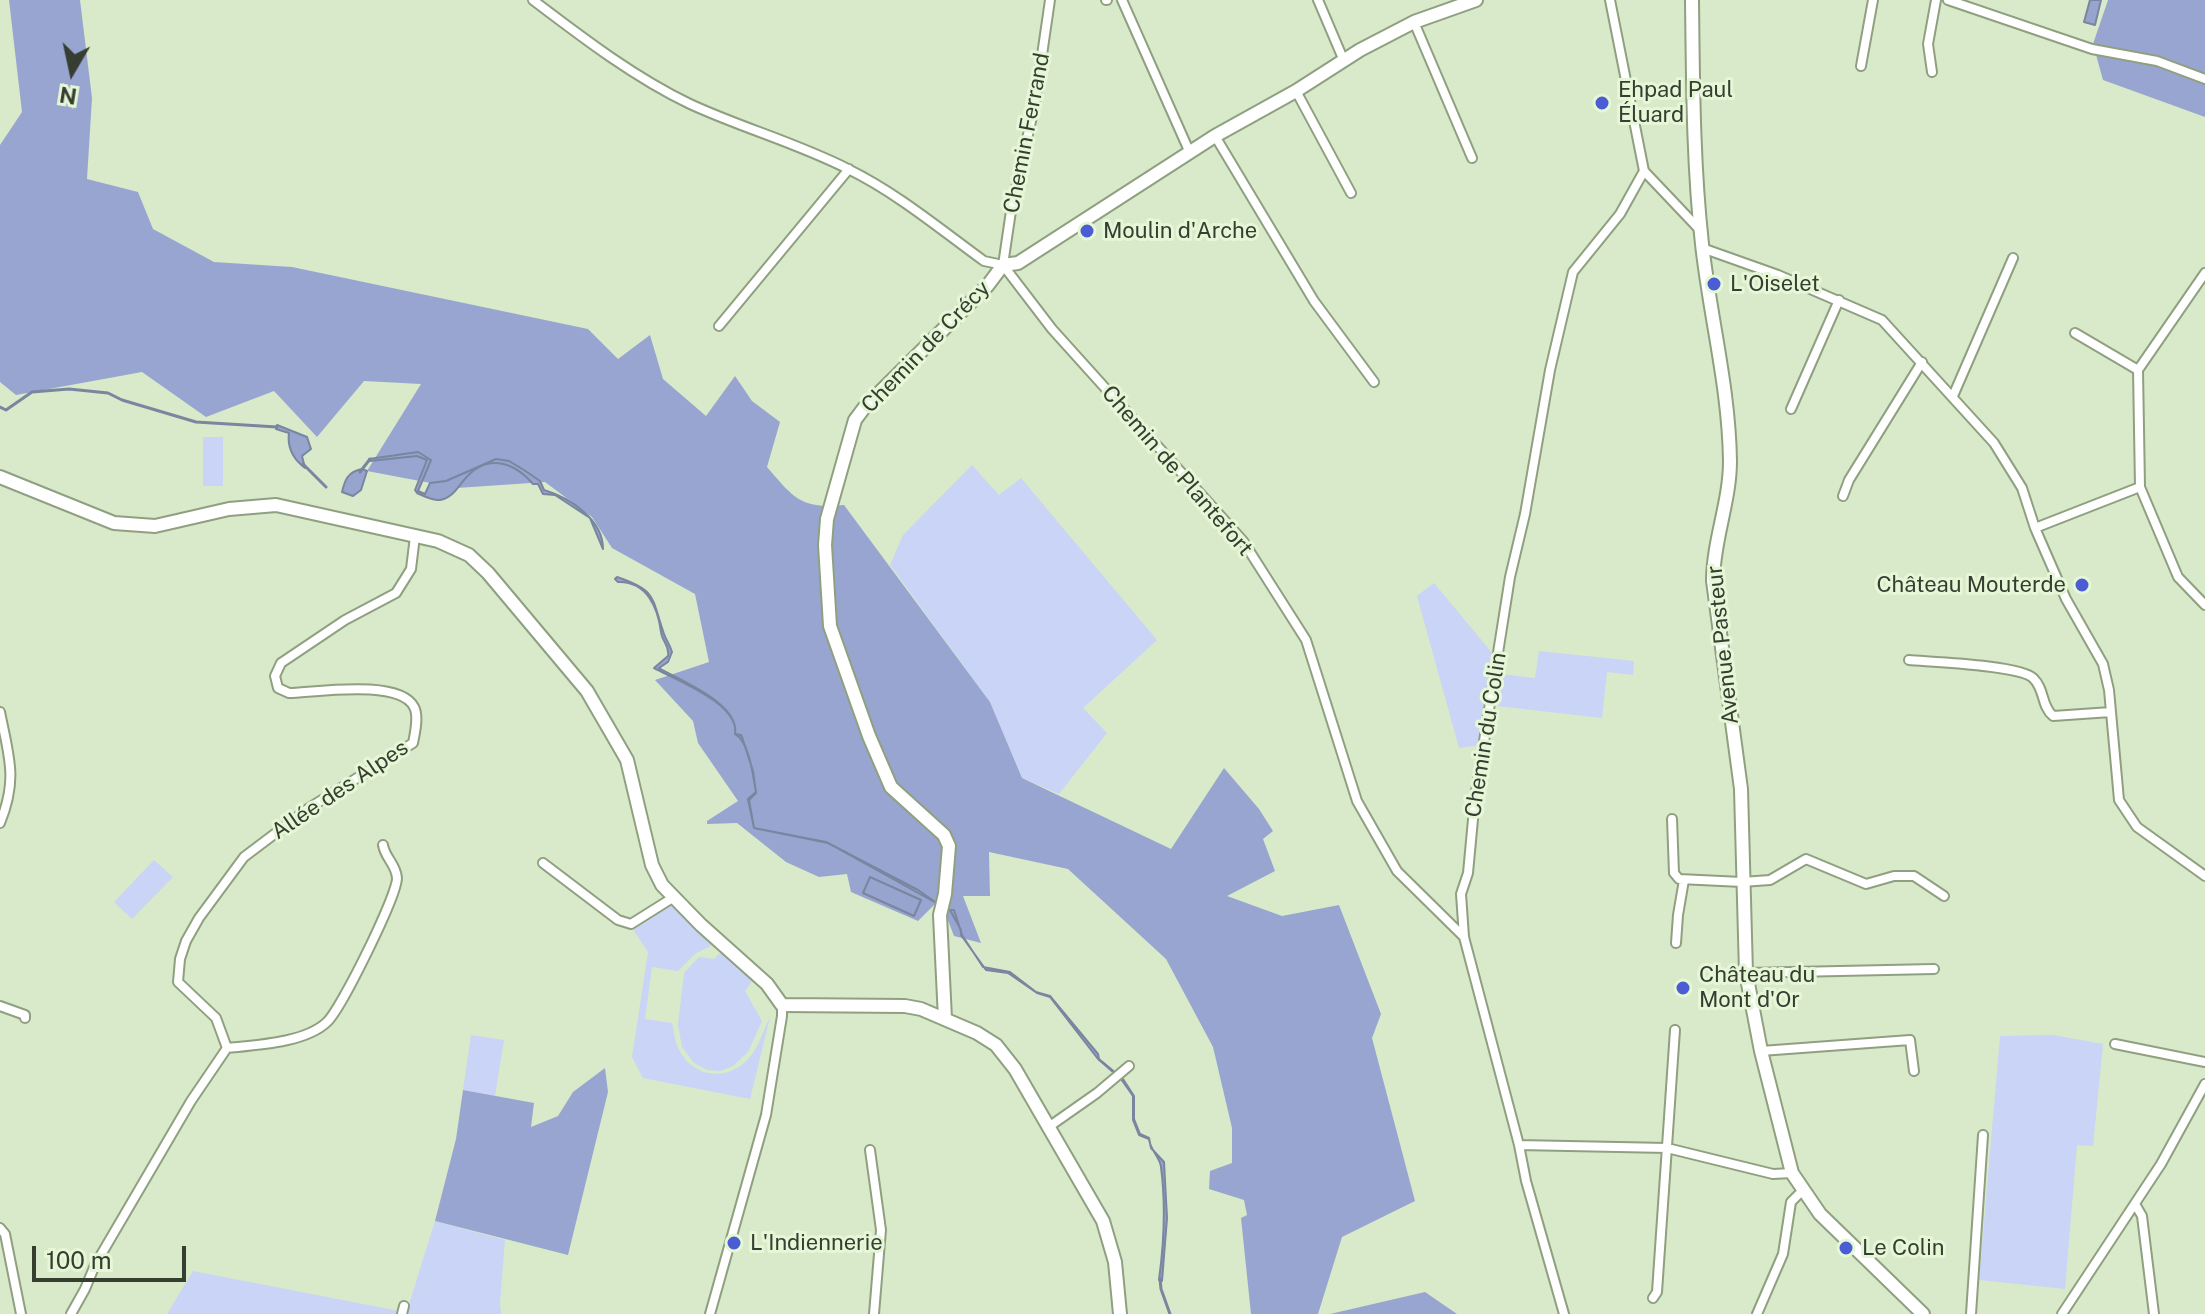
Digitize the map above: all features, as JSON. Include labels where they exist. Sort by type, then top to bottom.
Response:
[{"type":"street","points":[[533,0],[598,49],[687,102],[849,169],[878,185],[984,261],[1003,265]]},
{"type":"street","name":"Chemin Ferrand","points":[[1003,265],[1011,211],[1035,103],[1050,0]]},
{"type":"street","points":[[1122,0],[1190,153]]},
{"type":"street","points":[[1318,0],[1344,61]]},
{"type":"street","name":"Chemin de Crécy","points":[[945,1019],[940,915],[949,846],[944,835],[891,787],[869,736],[830,626],[825,545],[827,519],[850,433],[864,408],[988,285],[1003,265],[1018,263],[1215,136],[1344,61],[1414,22],[1476,0]]},
{"type":"street","points":[[1610,0],[1644,171],[1700,230]]},
{"type":"street","name":"Avenue Pasteur","points":[[1692,0],[1694,137],[1700,230],[1725,383],[1730,464],[1713,556],[1713,581],[1741,789],[1746,973],[1761,1051],[1792,1173],[1820,1214],[1923,1314]]},
{"type":"street","points":[[1861,66],[1873,0]]},
{"type":"street","points":[[1932,72],[1928,44],[1936,0]]},
{"type":"street","points":[[1948,0],[2092,49],[2157,61],[2205,79]]},
{"type":"street","points":[[1414,22],[1472,158]]},
{"type":"street","points":[[1296,91],[1351,193]]},
{"type":"street","points":[[1215,136],[1314,301],[1374,382]]},
{"type":"street","points":[[719,326],[849,169]]},
{"type":"street","name":"Chemin du Colin","points":[[1564,1314],[1526,1181],[1464,937],[1461,894],[1468,873],[1475,798],[1510,577],[1525,514],[1550,370],[1573,272],[1620,214],[1644,171]]},
{"type":"street","points":[[1702,248],[1839,300],[1882,320],[1994,443],[2022,488],[2035,528],[2066,599],[2103,664],[2119,800],[2137,827],[2205,876]]},
{"type":"street","points":[[1953,396],[2013,258]]},
{"type":"street","name":"Chemin de Plantefort","points":[[1003,265],[1052,329],[1243,541],[1306,640],[1357,801],[1397,871],[1464,937]]},
{"type":"street","points":[[2205,273],[2138,370],[2140,487],[2178,577],[2205,605]]},
{"type":"street","points":[[1791,409],[1839,300]]},
{"type":"street","points":[[2075,333],[2138,370]]},
{"type":"street","points":[[1843,496],[1849,480],[1922,362]]},
{"type":"street","points":[[0,477],[114,523],[155,526],[229,509],[276,505],[454,546],[488,573],[587,691],[627,760],[652,865],[662,885],[767,984],[782,1005],[766,1115],[710,1314]]},
{"type":"street","points":[[2035,528],[2140,487]]},
{"type":"street","name":"Allée des Alpes","points":[[227,1048],[216,1018],[178,982],[180,959],[199,918],[244,857],[309,808],[413,743],[416,728],[415,708],[404,695],[377,689],[289,693],[278,688],[275,676],[281,663],[345,620],[396,593],[411,569],[415,536]]},
{"type":"street","points":[[1909,660],[2024,673],[2032,677],[2041,690],[2046,710],[2053,716],[2111,712]]},
{"type":"street","points":[[0,712],[12,773],[9,799],[0,823]]},
{"type":"street","points":[[1672,819],[1674,873],[1679,879],[1770,880],[1806,859],[1866,884],[1894,876],[1914,876],[1944,896]]},
{"type":"street","points":[[71,1314],[103,1251],[191,1101],[227,1048],[293,1040],[327,1022],[373,943],[397,881],[394,866],[383,845]]},
{"type":"street","points":[[543,863],[618,920],[631,924],[674,897]]},
{"type":"street","points":[[1676,943],[1684,880]]},
{"type":"street","points":[[1746,973],[1934,969]]},
{"type":"street","points":[[782,1005],[905,1006],[945,1019],[996,1045],[1015,1069],[1050,1126],[1103,1221],[1115,1262],[1120,1314]]},
{"type":"street","points":[[0,1006],[13,1009],[25,1018]]},
{"type":"street","points":[[1653,1298],[1657,1292],[1675,1030]]},
{"type":"street","points":[[1761,1051],[1910,1040],[1914,1071]]},
{"type":"street","points":[[2115,1044],[2205,1062]]},
{"type":"street","points":[[1050,1126],[1122,1073]]},
{"type":"street","points":[[2062,1314],[2161,1164],[2205,1084]]},
{"type":"street","points":[[1971,1314],[1983,1135]]},
{"type":"street","points":[[1519,1145],[1667,1148],[1773,1174],[1792,1173]]},
{"type":"street","points":[[870,1150],[881,1230],[874,1314]]},
{"type":"street","points":[[1757,1314],[1783,1254],[1791,1202],[1803,1190]]},
{"type":"street","points":[[2135,1204],[2142,1216],[2154,1314]]},
{"type":"street","points":[[0,1228],[5,1234],[21,1314]]},
{"type":"shaded area","points":[[9,0],[80,0],[92,98],[87,179],[138,192],[153,229],[214,262],[292,267],[588,329],[618,359],[650,335],[663,379],[706,416],[735,376],[752,401],[780,422],[767,467],[784,487],[807,503],[844,505],[990,702],[1022,778],[1171,849],[1224,768],[1259,809],[1273,831],[1263,839],[1275,871],[1227,896],[1282,916],[1339,905],[1381,1014],[1372,1038],[1415,1201],[1342,1237],[1318,1314],[1251,1314],[1241,1218],[1247,1215],[1244,1200],[1209,1189],[1210,1171],[1232,1163],[1232,1128],[1213,1047],[1166,959],[1068,869],[989,852],[990,896],[963,896],[981,943],[954,936],[940,899],[918,921],[851,892],[847,874],[819,877],[786,862],[737,823],[707,824],[707,821],[738,801],[698,743],[693,721],[655,680],[709,662],[695,594],[612,548],[592,517],[545,482],[457,488],[367,471],[421,384],[364,381],[317,437],[274,391],[206,417],[142,372],[16,395],[0,382],[0,145],[22,112]]},
{"type":"shaded area","points":[[2090,0],[2101,0],[2095,25],[2084,22]]},
{"type":"shaded area","points":[[2108,0],[2205,0],[2205,117],[2103,80],[2093,44]]},
{"type":"shaded area","points":[[277,425],[307,437],[311,449],[302,456],[305,468],[292,453],[289,433],[276,429]]},
{"type":"shaded area","points":[[203,437],[223,437],[223,486],[203,486]]},
{"type":"shaded area","points":[[418,452],[431,460],[418,491],[425,494],[430,483],[446,481],[496,459],[509,461],[524,470],[540,481],[544,490],[564,498],[574,504],[590,518],[555,495],[543,494],[538,484],[499,463],[490,463],[472,471],[451,495],[437,500],[415,490],[427,460],[417,456],[369,459]]},
{"type":"shaded area","points":[[972,465],[999,495],[1021,478],[1157,640],[1083,708],[1107,733],[1059,794],[1022,778],[990,702],[890,565],[903,535]]},
{"type":"shaded area","points":[[362,469],[367,471],[361,490],[353,496],[342,492],[348,477]]},
{"type":"shaded area","points":[[590,518],[602,538],[603,549]]},
{"type":"shaded area","points":[[617,577],[640,587],[654,603],[672,652],[668,662],[659,668],[707,695],[728,713],[705,694],[654,668],[668,656],[668,652],[654,605],[637,586],[615,579]]},
{"type":"shaded area","points":[[1434,583],[1493,654],[1481,745],[1459,748],[1417,596]]},
{"type":"shaded area","points":[[1539,651],[1634,661],[1633,675],[1607,672],[1602,718],[1497,706],[1500,674],[1535,678]]},
{"type":"shaded area","points":[[829,844],[918,890],[938,904]]},
{"type":"shaded area","points":[[154,860],[173,877],[132,919],[114,902]]},
{"type":"shaded area","points":[[870,877],[921,900],[914,916],[863,893]]},
{"type":"shaded area","points":[[671,904],[714,944],[695,954],[678,971],[652,967],[645,1019],[672,1023],[677,1045],[685,1058],[693,1066],[712,1074],[732,1070],[750,1057],[770,1017],[750,1099],[643,1078],[632,1057],[648,952],[632,928]]},
{"type":"shaded area","points":[[722,951],[753,980],[745,991],[762,1021],[748,1052],[733,1066],[720,1071],[707,1070],[694,1063],[682,1047],[678,1025],[684,973],[699,957],[714,959]]},
{"type":"shaded area","points":[[984,967],[1010,972],[1036,992],[1050,996],[1099,1059],[1123,1079],[1134,1096],[1134,1119],[1140,1134],[1149,1138],[1150,1144],[1149,1139],[1139,1135],[1133,1120],[1133,1096],[1121,1079],[1098,1059],[1050,997],[1037,993],[1008,973],[986,970]]},
{"type":"shaded area","points":[[471,1035],[504,1040],[495,1096],[463,1090]]},
{"type":"shaded area","points":[[2053,1035],[2103,1044],[2093,1146],[2077,1145],[2065,1289],[1979,1280],[2000,1036]]},
{"type":"shaded area","points":[[605,1068],[608,1092],[568,1255],[435,1221],[456,1139],[463,1090],[534,1103],[531,1127],[558,1116],[573,1092]]},
{"type":"shaded area","points":[[1153,1150],[1164,1162],[1167,1218],[1162,1281],[1159,1280],[1164,1224],[1163,1181],[1160,1163]]},
{"type":"shaded area","points":[[435,1221],[505,1240],[501,1314],[406,1314]]},
{"type":"shaded area","points":[[193,1271],[399,1311],[398,1314],[167,1314]]},
{"type":"shaded area","points":[[1425,1292],[1457,1314],[1330,1314]]},
{"type":"waterway","points":[[0,407],[6,410],[32,392],[69,389],[108,393],[196,422],[277,427]]},
{"type":"waterway","points":[[360,472],[370,459]]},
{"type":"waterway","points":[[303,464],[326,487]]},
{"type":"waterway","points":[[1160,1279],[1170,1314]]},
{"type":"place","name":"Ehpad Paul Éluard","points":[[1602,103]]},
{"type":"place","name":"Moulin d'Arche","points":[[1087,231]]},
{"type":"place","name":"L'Oiselet","points":[[1714,284]]},
{"type":"place","name":"Château Mouterde","points":[[2082,585]]},
{"type":"place","name":"Château du Mont d'Or","points":[[1683,988]]},
{"type":"place","name":"L'Indiennerie","points":[[734,1243]]},
{"type":"place","name":"Le Colin","points":[[1846,1248]]}]
